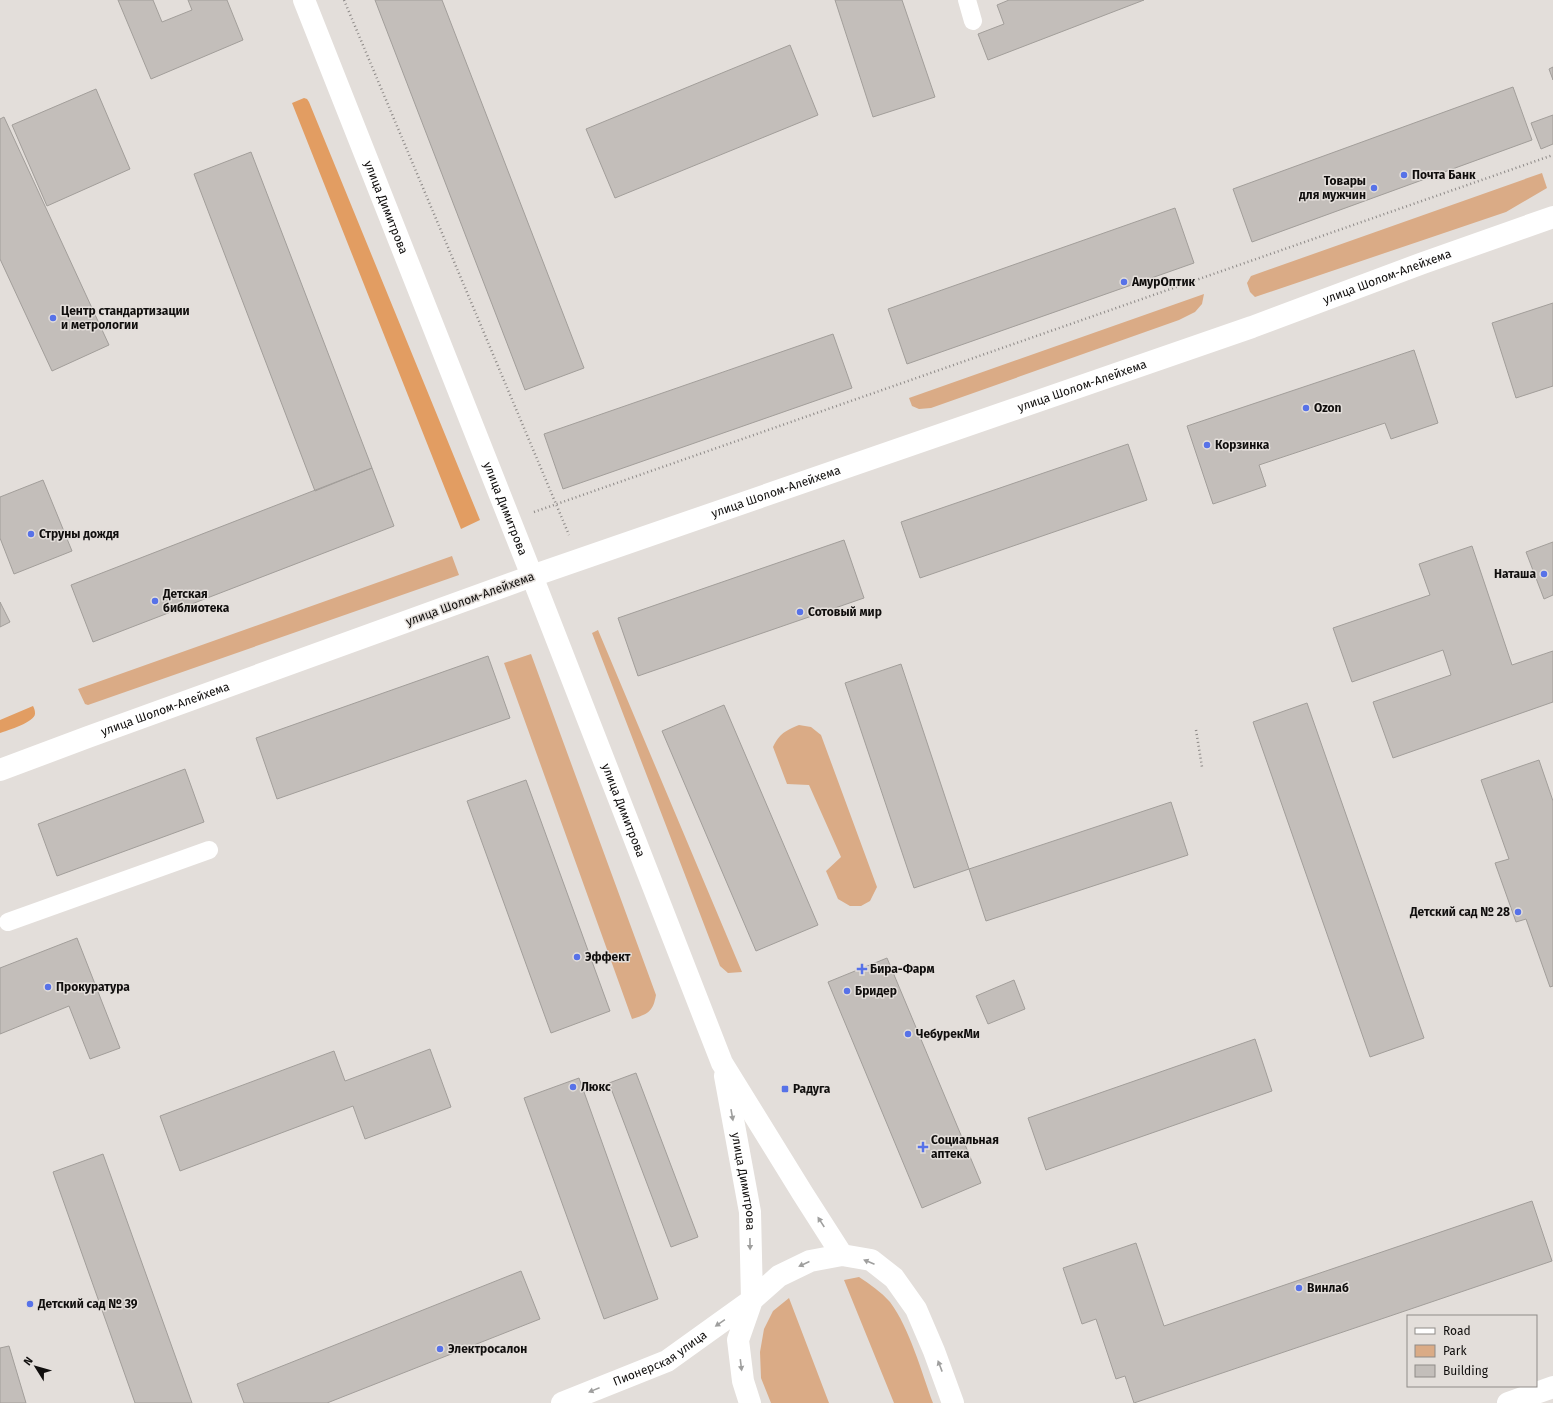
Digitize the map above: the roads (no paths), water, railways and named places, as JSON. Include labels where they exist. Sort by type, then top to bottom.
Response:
[{"type":"main road","name":"улица Димитрова","points":[[304,0],[532,576],[722,1063],[802,1194],[842,1255]]},
{"type":"main road","name":"улица Шолом-Алейхема","points":[[0,770],[532,576],[1252,327],[1423,263],[1553,217]]},
{"type":"main road","name":"улица Димитрова","points":[[722,1063],[750,1212],[752,1300]]},
{"type":"main road","name":"Пионерская улица","points":[[562,1403],[667,1361],[752,1300],[779,1276],[810,1261],[842,1255]]},
{"type":"main road","points":[[842,1255],[871,1260],[894,1278],[916,1309],[934,1351],[953,1403]]},
{"type":"main road","points":[[750,1403],[743,1381],[738,1340],[752,1300]]},
{"type":"main road","points":[[1508,1403],[1553,1387]]},
{"type":"lane","points":[[967,0],[973,21]]},
{"type":"lane","points":[[8,922],[209,850]]},
{"type":"place","name":"Почта Банк","points":[[1404,175]]},
{"type":"place","name":"Товары для мужчин","points":[[1374,188]]},
{"type":"place","name":"АмурОптик","points":[[1124,282]]},
{"type":"place","name":"Центр стандартизации и метрологии","points":[[53,318]]},
{"type":"place","name":"Ozon","points":[[1306,408]]},
{"type":"place","name":"Корзинка","points":[[1207,445]]},
{"type":"place","name":"Струны дождя","points":[[31,534]]},
{"type":"place","name":"Наташа","points":[[1544,574]]},
{"type":"place","name":"Детская библиотека","points":[[155,601]]},
{"type":"place","name":"Сотовый мир","points":[[800,612]]},
{"type":"place","name":"Детский сад № 28","points":[[1518,912]]},
{"type":"place","name":"Эффект","points":[[577,957]]},
{"type":"place","name":"Бира-Фарм","points":[[862,969]]},
{"type":"place","name":"Прокуратура","points":[[48,987]]},
{"type":"place","name":"Бридер","points":[[847,991]]},
{"type":"place","name":"ЧебурекМи","points":[[908,1034]]},
{"type":"place","name":"Люкс","points":[[573,1087]]},
{"type":"place","name":"Радуга","points":[[785,1089]]},
{"type":"place","name":"Социальная аптека","points":[[923,1147]]},
{"type":"place","name":"Винлаб","points":[[1299,1288]]},
{"type":"place","name":"Детский сад № 39","points":[[30,1304]]},
{"type":"place","name":"Электросалон","points":[[440,1349]]}]
